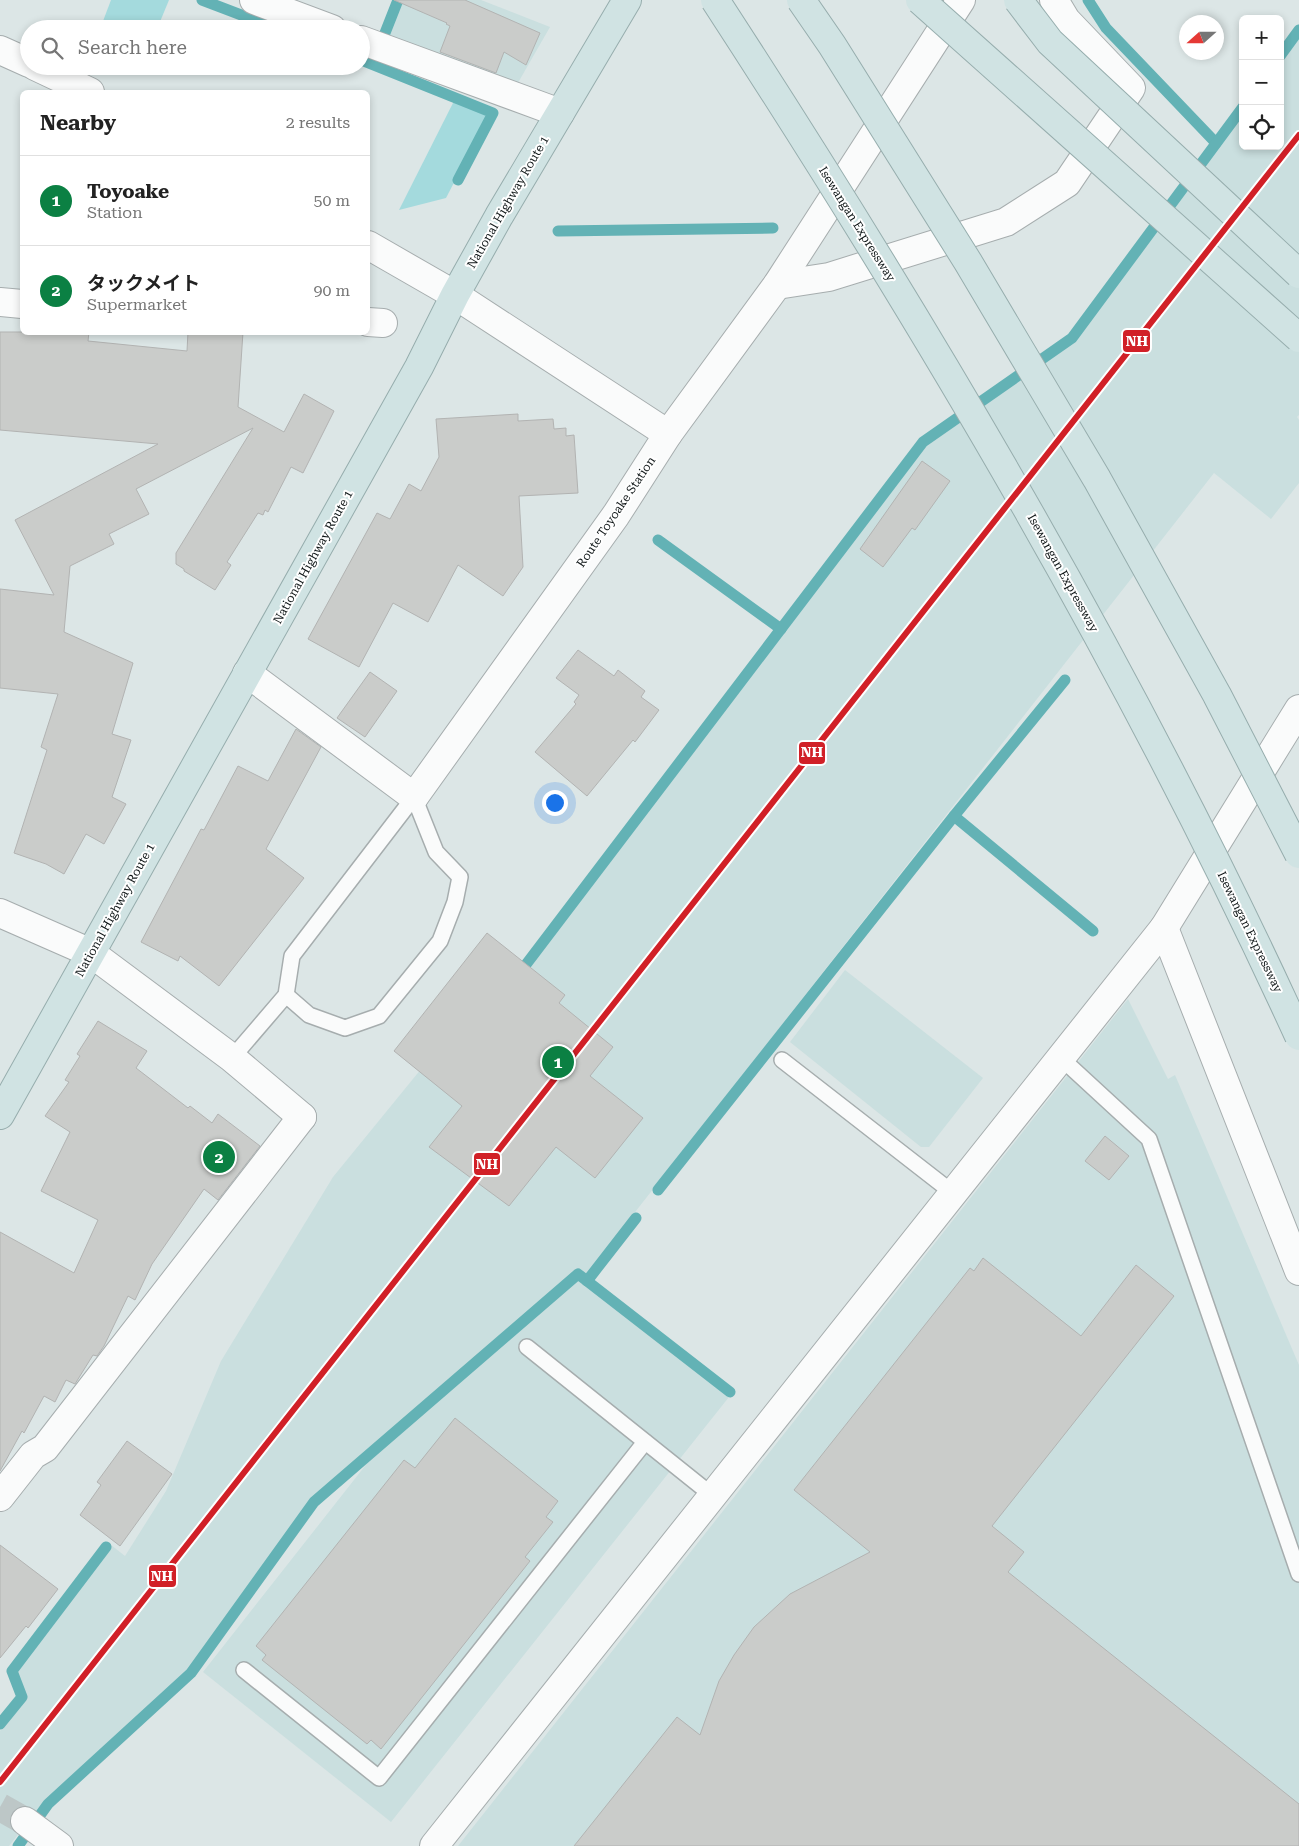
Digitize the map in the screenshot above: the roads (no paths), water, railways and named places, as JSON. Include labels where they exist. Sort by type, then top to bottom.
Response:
[{"type":"highway","name":"National Highway Route 1","points":[[0,1115],[419,367],[454,295],[627,0]]},
{"type":"highway","name":"Isewangan Expressway","points":[[715,0],[792,119],[878,259],[1043,536],[1153,738],[1252,934],[1299,1036]]},
{"type":"highway","points":[[802,0],[968,262],[1092,471],[1218,696],[1299,854]]},
{"type":"highway","points":[[920,0],[1299,338]]},
{"type":"highway","points":[[1018,0],[1050,42],[1299,274]]},
{"type":"street","points":[[254,0],[308,20]]},
{"type":"street","name":"Route Toyoake Station","points":[[414,797],[616,515],[668,434],[777,285],[961,0]]},
{"type":"street","points":[[777,285],[829,277],[1006,222],[1068,183],[1131,88],[1066,20],[1054,0]]},
{"type":"street","points":[[370,43],[560,113]]},
{"type":"street","points":[[0,50],[20,60]]},
{"type":"street","points":[[54,75],[86,90]]},
{"type":"street","points":[[370,246],[454,295],[668,434]]},
{"type":"street","points":[[0,302],[20,304]]},
{"type":"street","points":[[248,673],[414,797]]},
{"type":"street","points":[[434,1846],[1164,928],[1299,709]]},
{"type":"street","points":[[0,913],[91,952],[232,1058],[302,1117],[45,1448],[34,1455],[0,1497]]},
{"type":"street","points":[[1164,928],[1299,1271]]},
{"type":"lane","points":[[286,996],[309,1015],[345,1028],[379,1016],[440,941],[455,902],[460,877],[436,852],[414,797]]},
{"type":"lane","points":[[232,1058],[286,996],[292,956],[414,797]]},
{"type":"lane","points":[[1061,1058],[1149,1139],[1299,1574]]},
{"type":"lane","points":[[782,1060],[953,1193]]},
{"type":"lane","points":[[526,1347],[713,1496]]},
{"type":"lane","points":[[244,1670],[379,1778],[645,1442]]},
{"type":"waterway","points":[[202,0],[254,20]]},
{"type":"waterway","points":[[385,33],[398,0]]},
{"type":"waterway","points":[[1088,0],[1106,28],[1216,143]]},
{"type":"waterway","points":[[1284,51],[1299,30]]},
{"type":"waterway","points":[[370,64],[493,113],[458,180]]},
{"type":"waterway","points":[[518,975],[923,442],[1072,338],[1239,112]]},
{"type":"waterway","points":[[558,231],[773,228]]},
{"type":"waterway","points":[[658,540],[781,629]]},
{"type":"waterway","points":[[658,1190],[954,816],[1065,680]]},
{"type":"waterway","points":[[954,816],[1093,931]]},
{"type":"waterway","points":[[587,1281],[636,1218]]},
{"type":"waterway","points":[[18,1846],[48,1804],[191,1673],[314,1502],[578,1274],[730,1392]]},
{"type":"waterway","points":[[0,1724],[22,1697],[12,1671],[106,1547]]},
{"type":"tunnel","points":[[0,1807],[25,1821]]},
{"type":"place","name":"Toyoake","points":[[558,1062]]},
{"type":"place","name":"タックメイト","points":[[219,1157]]}]
